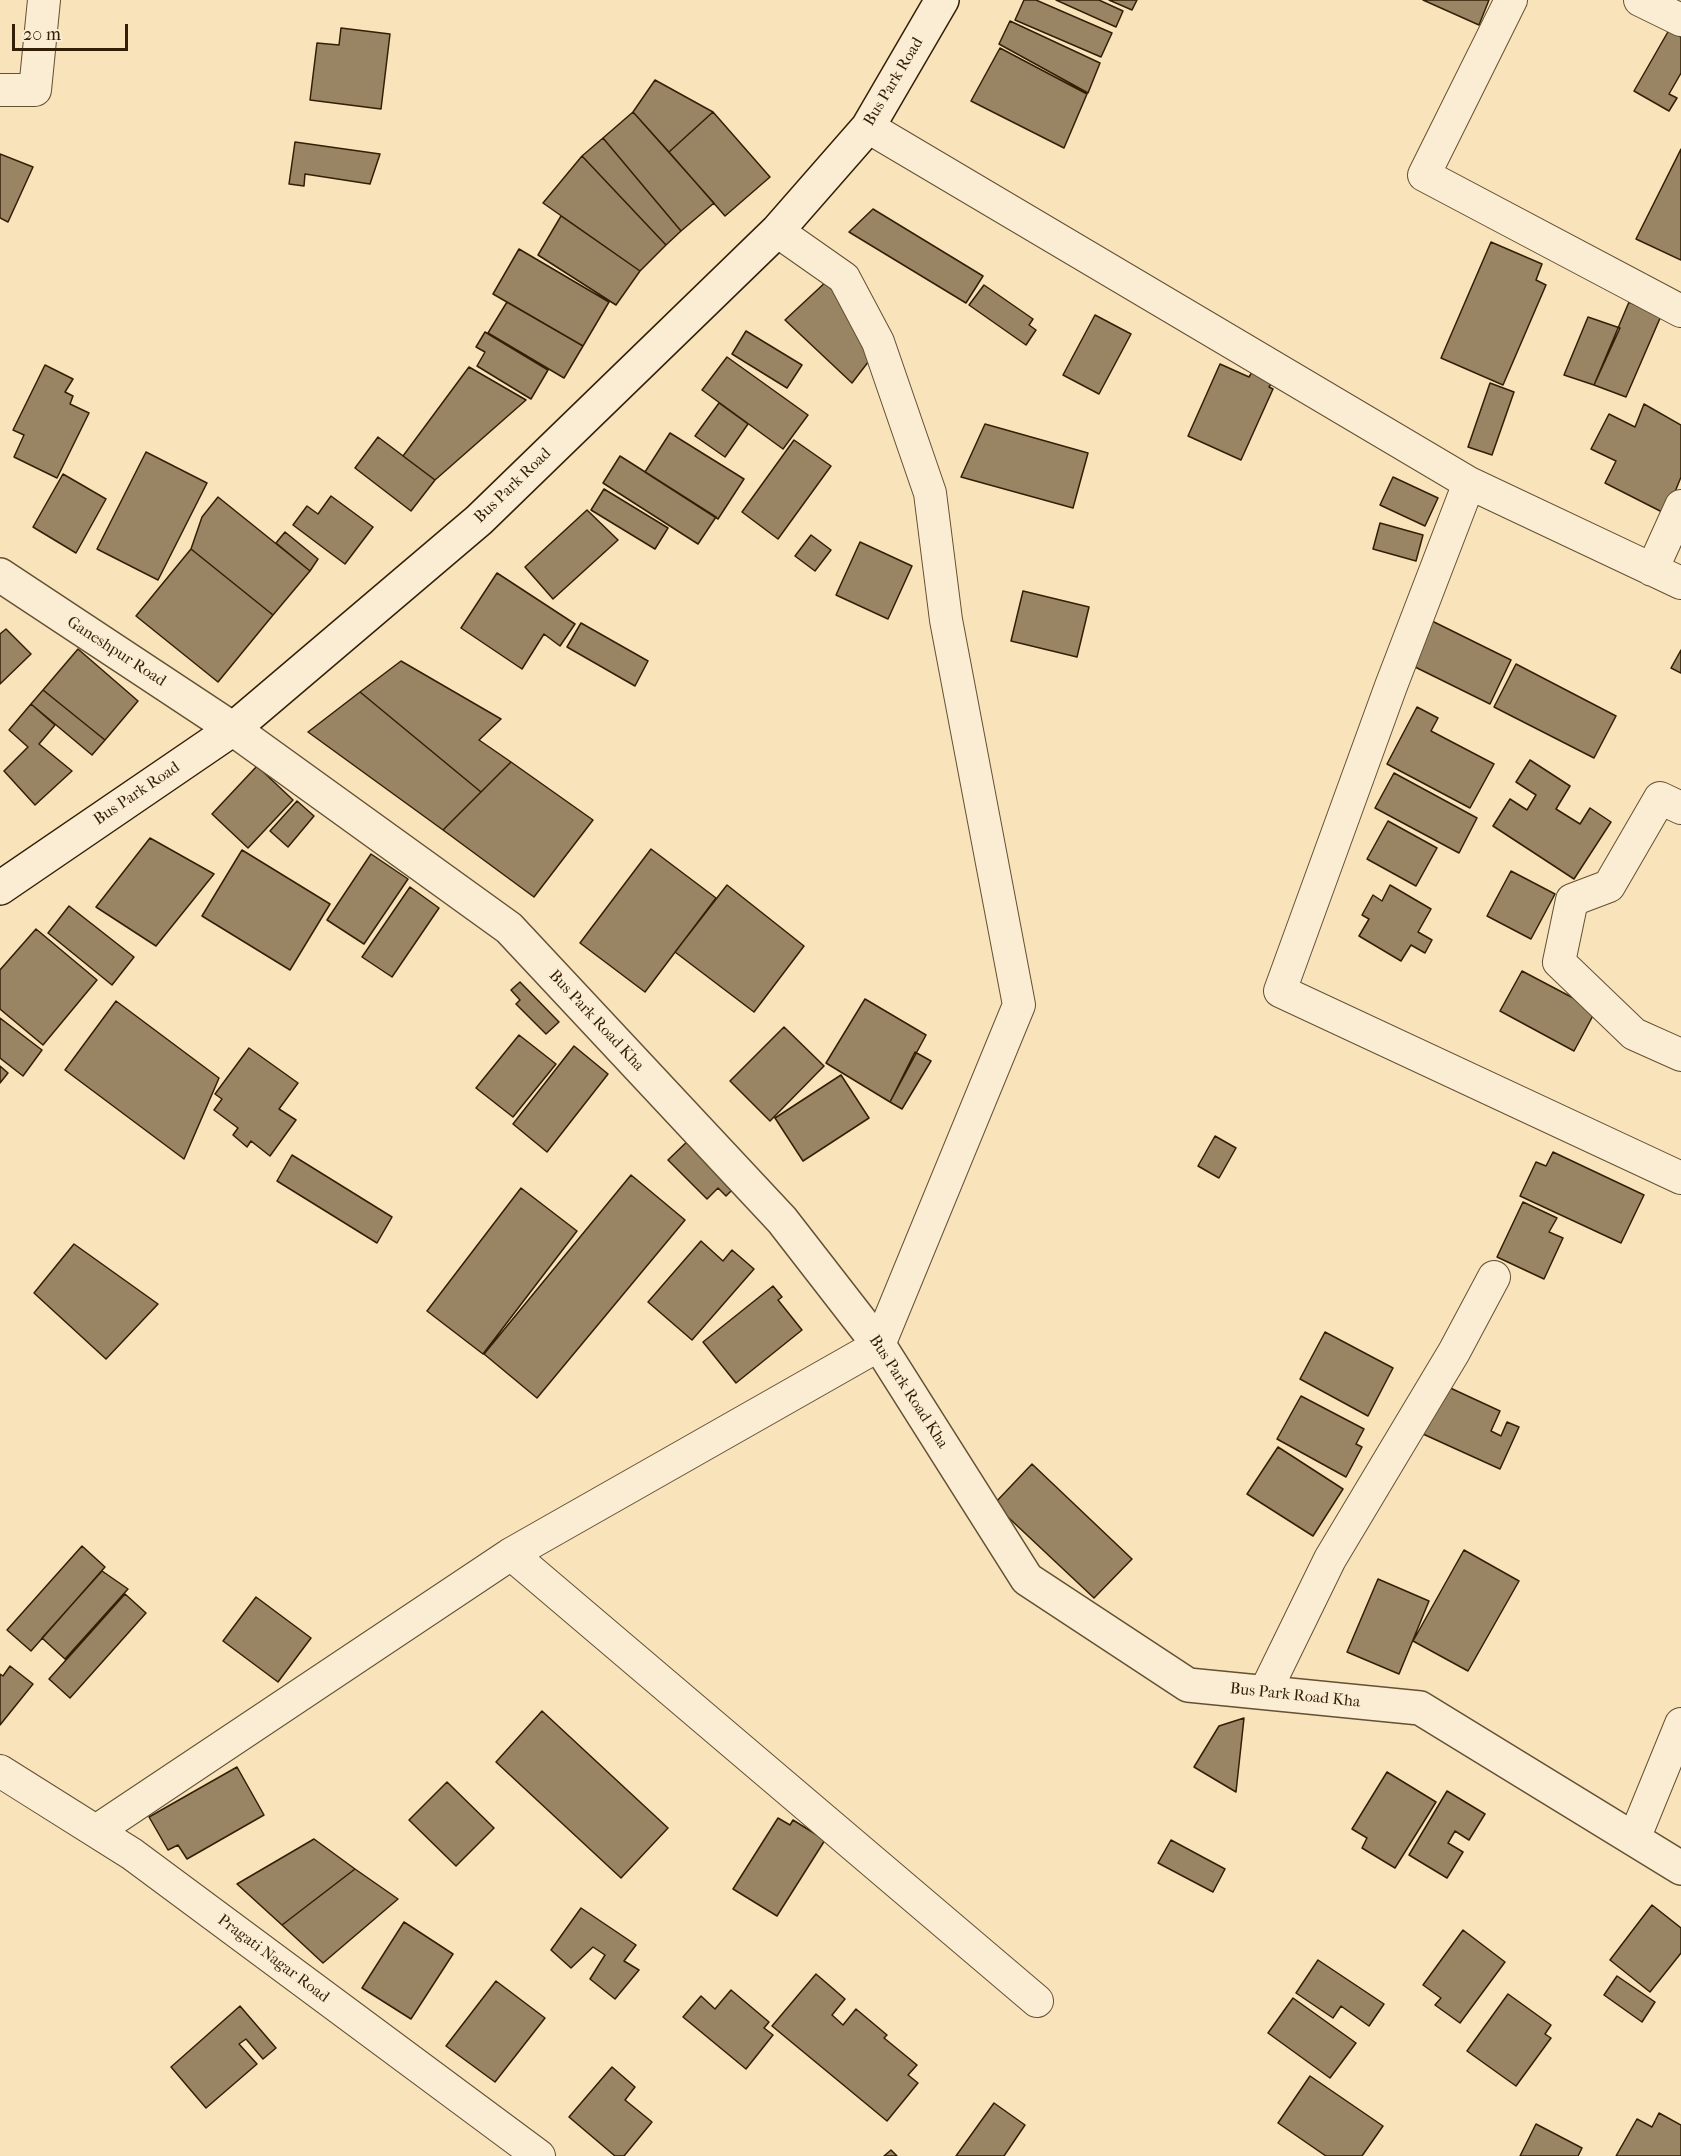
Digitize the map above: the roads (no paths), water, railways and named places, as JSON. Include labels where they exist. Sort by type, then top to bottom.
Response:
[{"type":"street","points":[[0,90],[35,90],[44,0]]},
{"type":"street","name":"Bus Park Road","points":[[0,888],[233,729],[479,520],[777,231],[868,127],[942,0]]},
{"type":"street","points":[[1511,0],[1424,175],[1681,311]]},
{"type":"street","points":[[1640,0],[1681,20]]},
{"type":"street","points":[[868,127],[1469,483],[1681,583]]},
{"type":"street","points":[[96,1831],[511,1554],[879,1345],[1019,1005],[946,620],[930,493],[878,342],[844,278],[777,231]]},
{"type":"street","points":[[1469,483],[1391,686],[1280,992],[1681,1178]]},
{"type":"street","points":[[1652,570],[1681,506]]},
{"type":"street","name":"Ganeshpur Road","points":[[0,575],[233,729]]},
{"type":"street","name":"Bus Park Road Kha","points":[[233,729],[509,928],[782,1220],[879,1345],[1027,1579],[1188,1685],[1420,1708],[1681,1868]]},
{"type":"street","points":[[1681,808],[1660,798],[1609,886],[1572,900],[1559,962],[1634,1034],[1681,1055]]},
{"type":"street","points":[[1265,1692],[1330,1559],[1454,1352],[1494,1277]]},
{"type":"street","points":[[511,1554],[1037,2001]]},
{"type":"street","points":[[1634,1839],[1681,1724]]},
{"type":"street","name":"Pragati Nagar Road","points":[[0,1771],[132,1854],[539,2156]]}]
